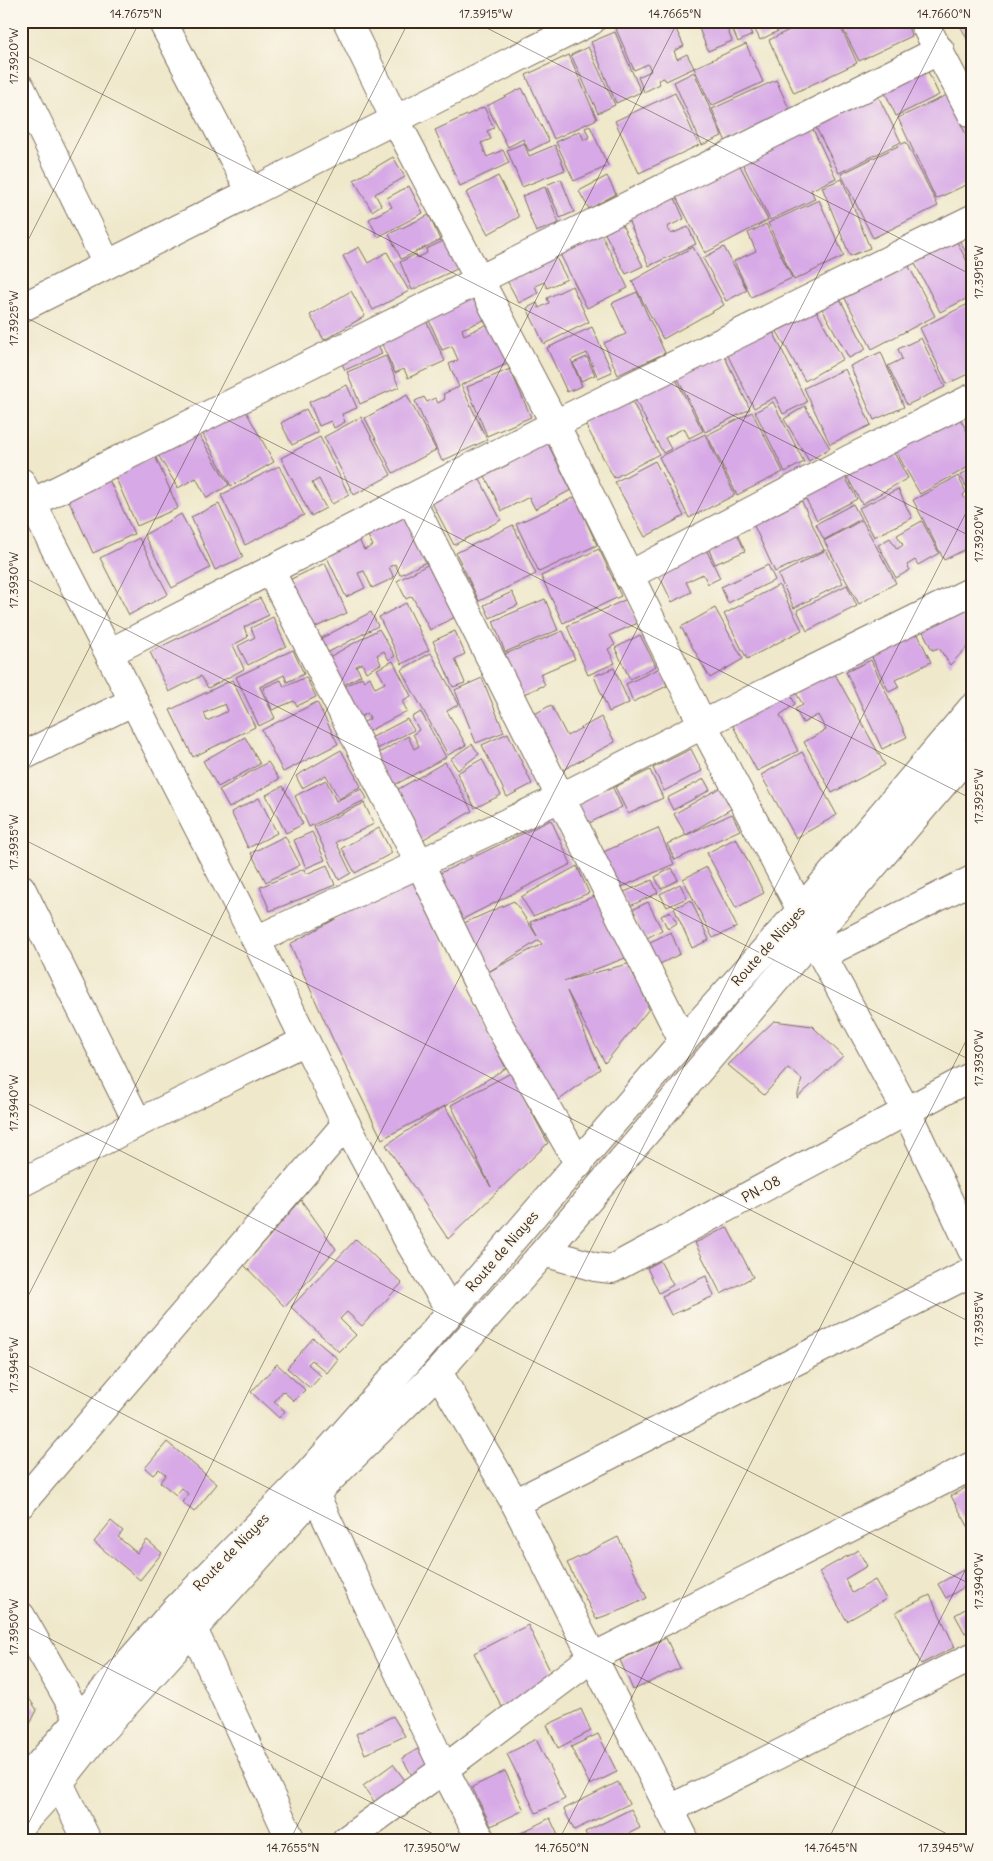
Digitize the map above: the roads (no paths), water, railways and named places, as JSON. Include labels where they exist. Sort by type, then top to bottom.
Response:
[{"type":"street","points":[[162,21],[251,192]]},
{"type":"street","points":[[346,21],[554,424],[703,725],[801,910]]},
{"type":"street","points":[[21,308],[591,21]]},
{"type":"street","points":[[923,21],[940,50],[972,114]]},
{"type":"street","points":[[450,1310],[408,1240],[346,1124],[256,940],[27,492],[479,280],[940,50]]},
{"type":"street","points":[[21,88],[107,264]]},
{"type":"street","points":[[109,654],[554,424],[972,219]]},
{"type":"street","points":[[628,576],[850,459],[972,398]]},
{"type":"street","points":[[410,498],[683,1041]]},
{"type":"street","points":[[270,570],[420,864],[497,1022],[579,1164]]},
{"type":"street","points":[[256,940],[560,798],[972,591]]},
{"type":"street","points":[[21,756],[134,701]]},
{"type":"street","name":"Route de Niayes","points":[[21,1784],[175,1610],[309,1473],[416,1352],[450,1310],[579,1164],[683,1041],[801,910],[972,708]]},
{"type":"street","name":"Route de Niayes","points":[[21,1825],[59,1783],[94,1739],[315,1494],[438,1372],[815,949],[972,750]]},
{"type":"street","points":[[972,880],[815,949],[906,1110],[972,1250]]},
{"type":"street","points":[[21,888],[138,1123]]},
{"type":"street","points":[[21,1183],[304,1041]]},
{"type":"street","name":"PN-08","points":[[544,1252],[595,1267],[612,1269],[972,1076]]},
{"type":"street","points":[[21,1504],[346,1124]]},
{"type":"street","points":[[515,1503],[972,1272]]},
{"type":"street","points":[[438,1372],[515,1503],[685,1840]]},
{"type":"street","points":[[346,1840],[593,1657],[972,1466]]},
{"type":"street","points":[[315,1494],[444,1769],[481,1840]]},
{"type":"street","points":[[21,1616],[79,1718]]},
{"type":"street","points":[[193,1629],[290,1840]]},
{"type":"street","points":[[670,1809],[972,1657]]},
{"type":"street","points":[[59,1783],[87,1840]]}]
